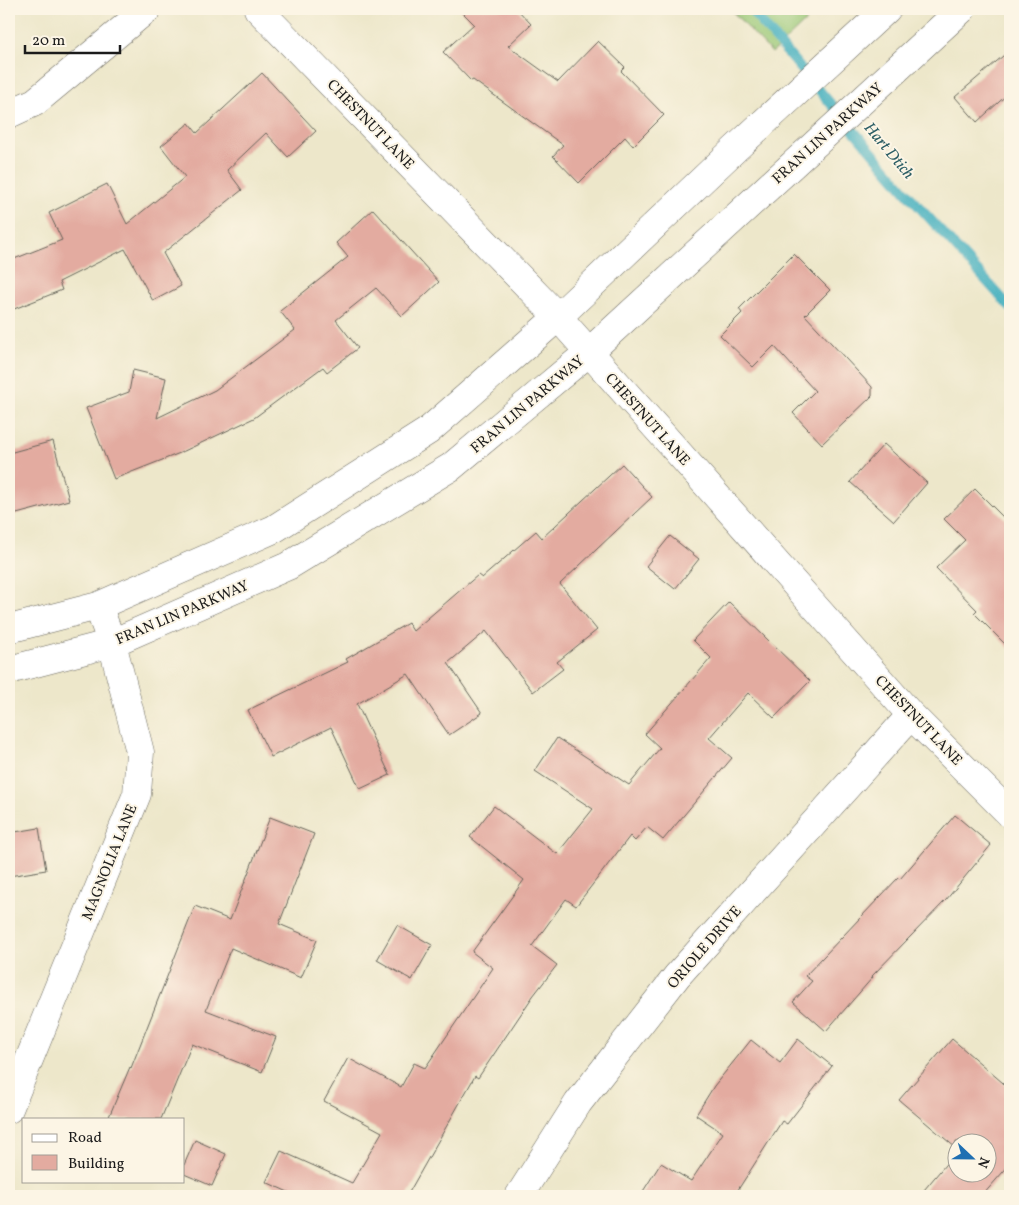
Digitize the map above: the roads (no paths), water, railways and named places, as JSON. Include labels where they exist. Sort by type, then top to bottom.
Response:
[{"type":"street","points":[[9,114],[35,102],[147,9]]},
{"type":"street","name":"CHESTNUT LANE","points":[[258,9],[558,317],[911,715],[1010,814]]},
{"type":"street","points":[[9,629],[98,606],[274,529],[428,432],[558,317],[735,148],[888,9]]},
{"type":"street","name":"FRAN LIN PARKWAY","points":[[9,670],[112,643],[288,566],[443,472],[589,352],[962,9]]},
{"type":"street","name":"MAGNOLIA LANE","points":[[9,1109],[137,794],[140,752],[112,643],[98,606]]},
{"type":"street","name":"ORIOLE DRIVE","points":[[519,1196],[578,1104],[677,976],[911,715]]},
{"type":"waterway","name":"Hart Dtich","points":[[750,9],[912,199],[1010,307]]}]
